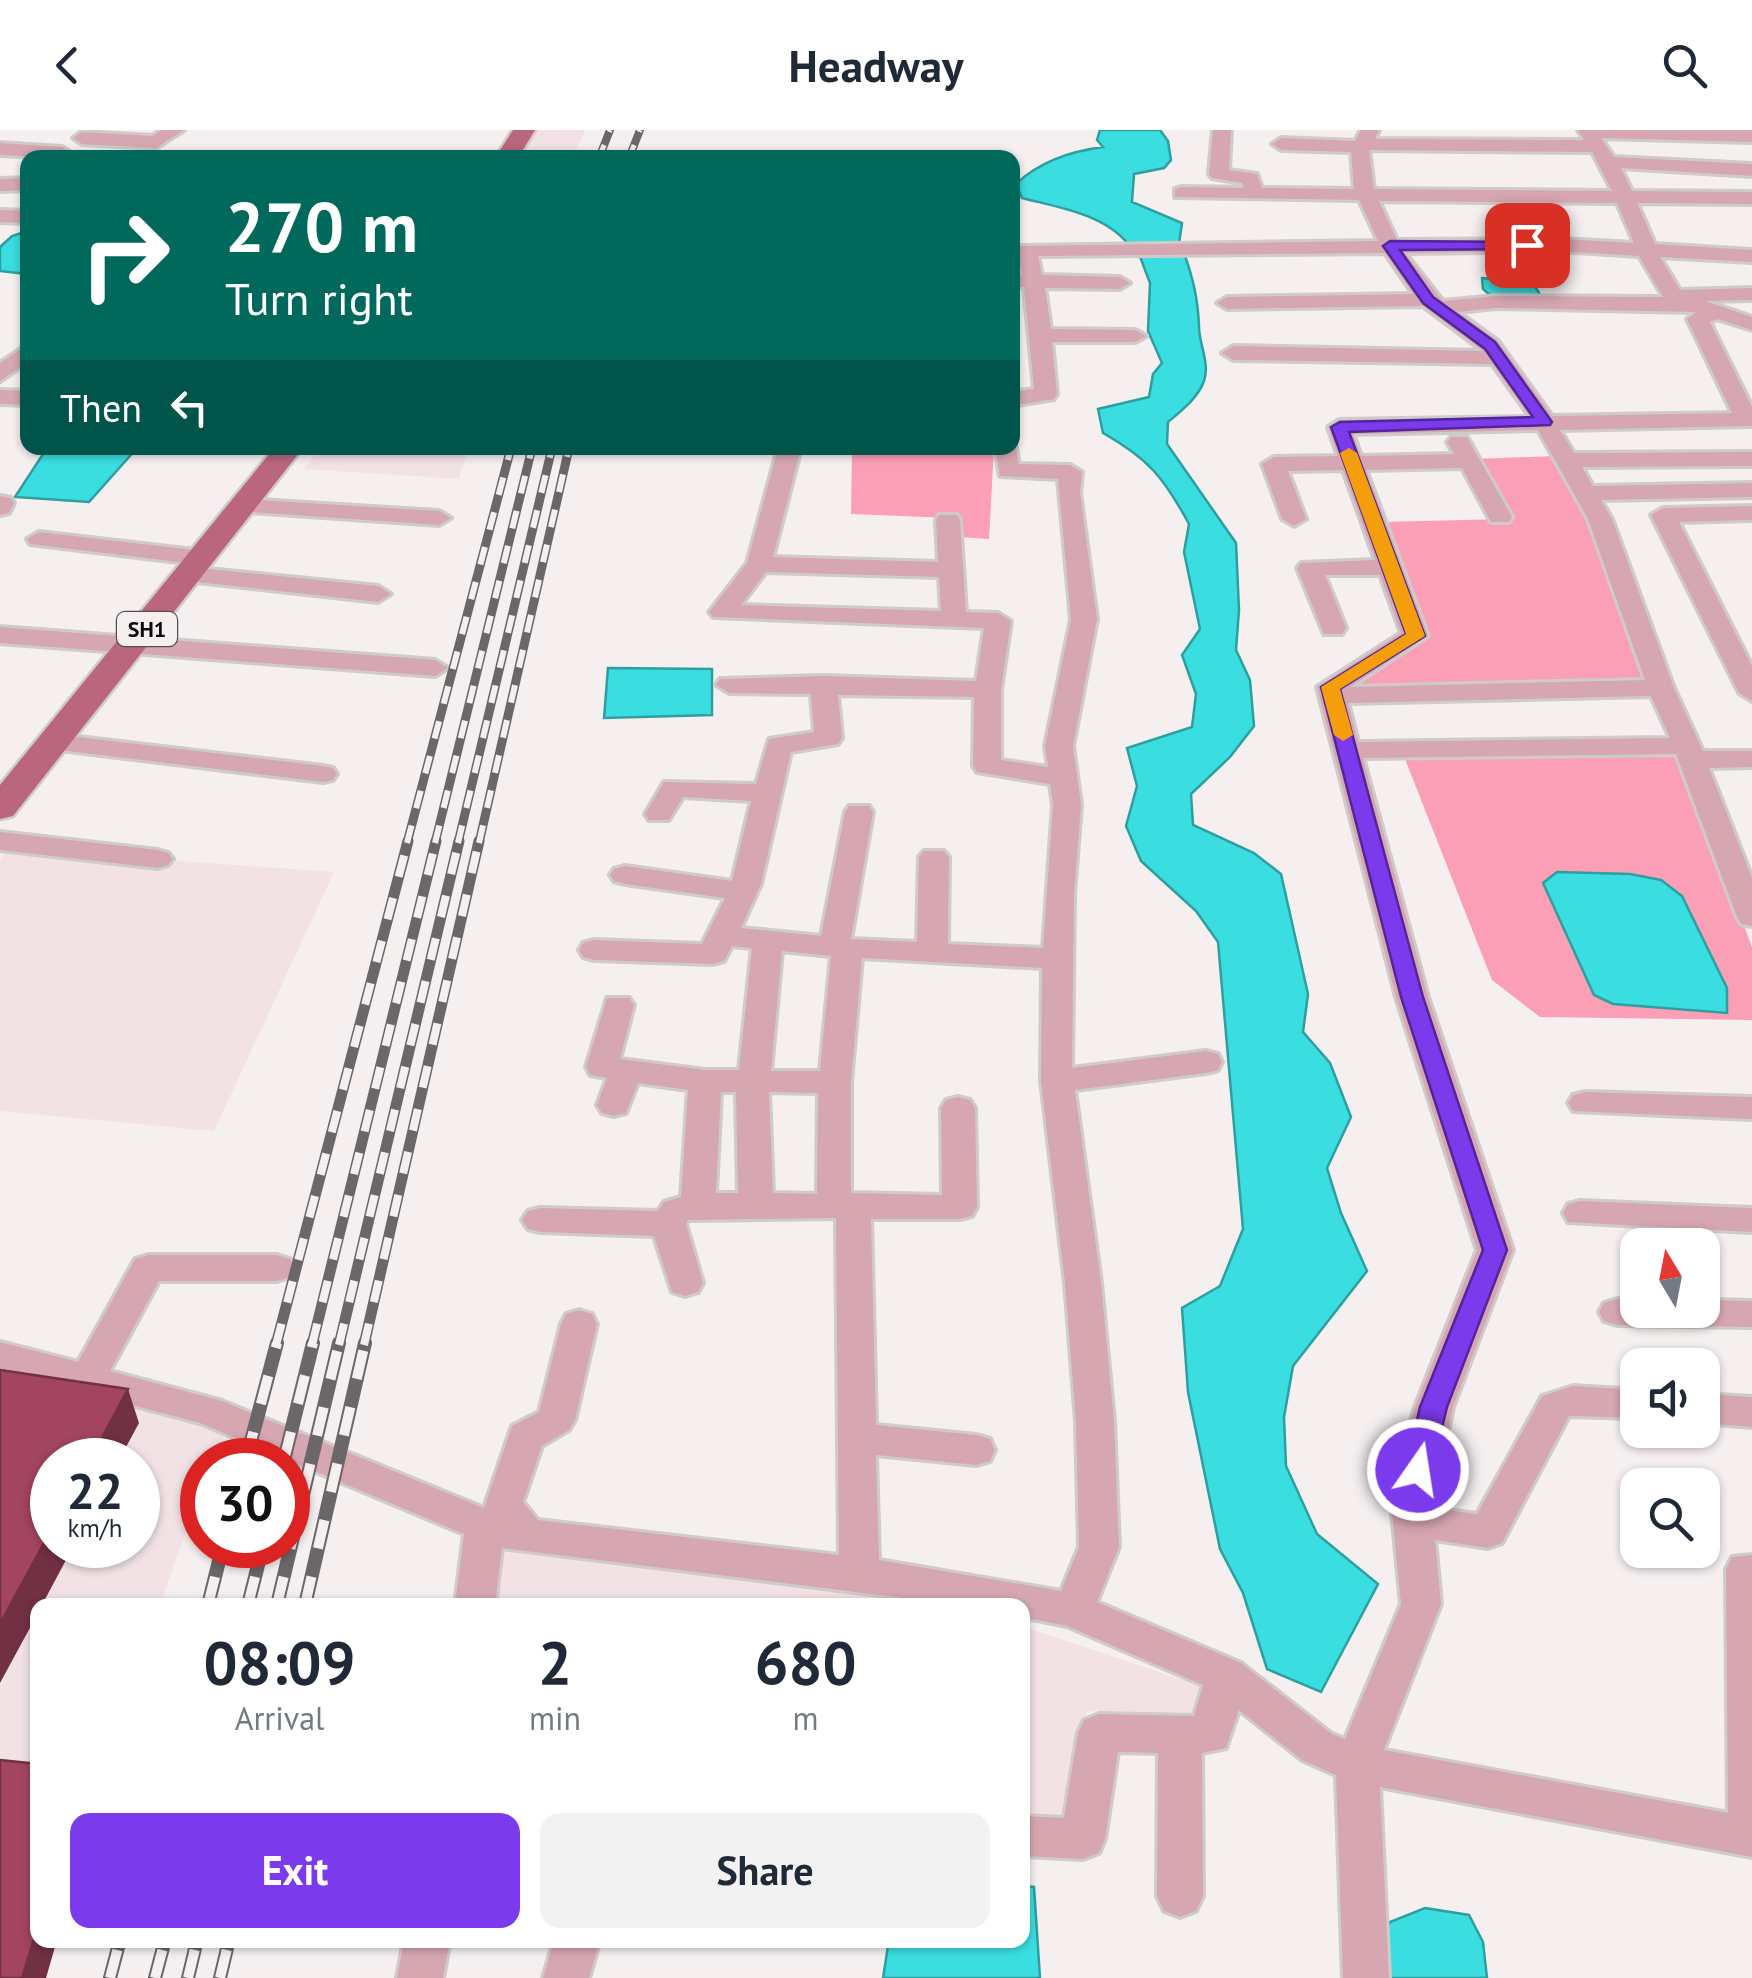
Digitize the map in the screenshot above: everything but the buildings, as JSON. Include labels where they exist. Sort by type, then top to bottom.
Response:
[{"type":"main road","name":"SH1","points":[[3,800],[136,643],[283,455]]},
{"type":"street","points":[[0,146],[17,130]]},
{"type":"street","points":[[66,150],[87,134],[156,142],[175,130]]},
{"type":"street","points":[[1222,130],[1218,174],[1250,178],[1255,193]]},
{"type":"street","points":[[1281,144],[1365,140],[1595,142],[1752,136]]},
{"type":"street","points":[[1365,140],[1366,193],[1390,246],[1432,304],[1490,346],[1544,422],[1600,520],[1661,688],[1752,916]]},
{"type":"street","points":[[1595,142],[1752,170]]},
{"type":"street","points":[[1366,1978],[1357,1764],[1421,1604],[1411,1502],[1434,1407],[1495,1250],[1412,997],[1330,687],[1416,636],[1340,427],[1544,422],[1741,427],[1747,420],[1691,303],[1647,250],[1595,142]]},
{"type":"street","points":[[0,146],[27,150]]},
{"type":"street","points":[[1176,172],[1184,202],[1255,193],[1752,198]]},
{"type":"street","points":[[1020,231],[1027,250],[1023,282],[1041,335],[1046,394],[1020,398]]},
{"type":"street","points":[[1027,250],[1562,245],[1752,256]]},
{"type":"street","points":[[1023,282],[1120,283]]},
{"type":"street","points":[[1226,303],[1691,303],[1752,294]]},
{"type":"street","points":[[1691,303],[1752,324]]},
{"type":"street","points":[[1041,335],[1135,336]]},
{"type":"street","points":[[1233,353],[1499,358]]},
{"type":"street","points":[[1449,424],[1500,517]]},
{"type":"street","points":[[787,455],[759,564],[722,612],[998,622],[988,690],[987,766],[1064,778]]},
{"type":"street","points":[[1007,455],[1008,471],[1070,472],[1068,493],[1084,619],[1059,746],[1068,805],[1059,894],[1058,1081],[1083,1283],[1098,1547],[1074,1610]]},
{"type":"street","points":[[1566,460],[1752,459]]},
{"type":"street","points":[[1294,520],[1274,464],[1469,461]]},
{"type":"street","points":[[1585,493],[1752,490]]},
{"type":"street","points":[[243,506],[438,518]]},
{"type":"street","points":[[1752,512],[1663,515],[1752,693]]},
{"type":"street","points":[[948,520],[954,620]]},
{"type":"street","points":[[39,539],[378,594]]},
{"type":"street","points":[[759,564],[948,570]]},
{"type":"street","points":[[1333,628],[1310,568],[1392,567]]},
{"type":"street","points":[[0,635],[435,668]]},
{"type":"street","points":[[594,950],[713,954],[742,891],[779,745],[828,738],[824,684]]},
{"type":"street","points":[[729,685],[988,690]]},
{"type":"street","points":[[1332,695],[1661,688]]},
{"type":"street","points":[[54,742],[323,774]]},
{"type":"street","points":[[1348,750],[1690,753],[1752,759]]},
{"type":"street","points":[[659,814],[674,788],[769,793]]},
{"type":"street","points":[[859,812],[841,947],[835,1082],[859,1574]]},
{"type":"street","points":[[0,841],[158,859]]},
{"type":"street","points":[[932,952],[934,857]]},
{"type":"street","points":[[625,875],[742,891]]},
{"type":"street","points":[[722,935],[841,947],[1058,960]]},
{"type":"street","points":[[756,1205],[754,1081],[768,940]]},
{"type":"street","points":[[618,1005],[602,1067],[705,1081],[835,1082]]},
{"type":"street","points":[[1058,1081],[1206,1062]]},
{"type":"street","points":[[614,1105],[626,1071]]},
{"type":"street","points":[[685,1282],[683,1214],[705,1081]]},
{"type":"street","points":[[1585,1104],[1752,1108]]},
{"type":"street","points":[[540,1220],[683,1214],[756,1205],[960,1207],[958,1108]]},
{"type":"street","points":[[1580,1213],[1752,1220]]},
{"type":"street","points":[[87,1379],[148,1268],[277,1268]]},
{"type":"street","points":[[1617,1312],[1752,1314]]},
{"type":"street","points":[[527,1535],[502,1505],[526,1437],[556,1420],[578,1324]]},
{"type":"street","points":[[0,1356],[209,1410],[500,1532],[932,1583],[1011,1598]]},
{"type":"street","points":[[1413,1521],[1488,1532],[1555,1406],[1573,1400],[1620,1403]]},
{"type":"street","points":[[1720,1409],[1752,1412]]},
{"type":"street","points":[[855,1438],[976,1450]]},
{"type":"street","points":[[476,1598],[485,1525]]},
{"type":"street","points":[[1030,1602],[1074,1610],[1226,1676],[1317,1747],[1357,1764],[1751,1837],[1746,1569]]},
{"type":"street","points":[[1030,1836],[1083,1838],[1100,1733],[1211,1735],[1226,1676]]},
{"type":"street","points":[[1180,1735],[1180,1896]]},
{"type":"street","points":[[420,1978],[425,1948]]},
{"type":"street","points":[[566,1978],[575,1948]]},
{"type":"shaded area","points":[[531,130],[585,130],[576,150],[517,150]]},
{"type":"shaded area","points":[[315,455],[467,455],[459,479],[304,469]]},
{"type":"shaded area","points":[[852,455],[994,455],[989,539],[960,537],[952,518],[851,514]]},
{"type":"shaded area","points":[[1555,456],[1587,506],[1644,682],[1339,687],[1423,637],[1383,522],[1504,519],[1473,459]]},
{"type":"shaded area","points":[[1678,750],[1752,947],[1752,1020],[1540,1017],[1492,980],[1403,754]]},
{"type":"shaded area","points":[[8,849],[334,872],[214,1131],[0,1111],[0,859]]},
{"type":"shaded area","points":[[0,1367],[227,1427],[222,1438],[180,1438],[180,1548],[162,1598],[30,1598],[30,1948],[0,1978]]},
{"type":"shaded area","points":[[490,1542],[909,1588],[938,1598],[484,1598]]},
{"type":"shaded area","points":[[1030,1629],[1204,1687],[1194,1718],[1087,1711],[1079,1826],[1030,1822]]},
{"type":"water","points":[[1100,130],[1160,130],[1168,141],[1171,160],[1164,168],[1134,174],[1132,202],[1182,223],[1179,244],[1128,244],[1093,219],[1022,198],[1020,181],[1045,164],[1103,147],[1097,140]]},
{"type":"water","points":[[20,233],[20,273],[0,271],[0,247]]},
{"type":"water","points":[[1183,250],[1196,297],[1206,374],[1193,399],[1168,422],[1167,444],[1236,543],[1236,650],[1250,680],[1254,726],[1230,757],[1191,794],[1193,825],[1254,853],[1281,874],[1308,994],[1303,1032],[1330,1063],[1351,1117],[1327,1168],[1341,1213],[1367,1271],[1293,1366],[1284,1417],[1286,1466],[1317,1534],[1378,1584],[1321,1692],[1267,1669],[1243,1593],[1220,1549],[1188,1392],[1182,1308],[1220,1286],[1243,1229],[1218,942],[1196,911],[1141,861],[1126,826],[1137,786],[1127,748],[1192,727],[1196,694],[1182,655],[1200,629],[1184,552],[1189,524],[1154,471],[1103,433],[1098,409],[1149,397],[1153,374],[1162,363],[1148,331],[1150,283],[1139,254]]},
{"type":"water","points":[[1482,278],[1532,282],[1541,296],[1491,296],[1483,289]]},
{"type":"water","points":[[42,455],[131,455],[89,502],[15,497]]},
{"type":"water","points":[[608,668],[712,669],[712,715],[604,718]]},
{"type":"water","points":[[1557,872],[1630,874],[1661,880],[1682,896],[1727,988],[1727,1013],[1613,1004],[1594,995],[1543,883]]},
{"type":"water","points":[[1030,1887],[1034,1887],[1040,1978],[883,1978],[888,1948],[1030,1948]]},
{"type":"water","points":[[1425,1908],[1469,1915],[1483,1942],[1487,1978],[1378,1978],[1370,1958],[1390,1922]]},
{"type":"railway","points":[[602,150],[610,130]]},
{"type":"railway","points":[[632,150],[640,130]]},
{"type":"railway","points":[[407,843],[509,455]]},
{"type":"railway","points":[[435,843],[530,455]]},
{"type":"railway","points":[[458,843],[550,455]]},
{"type":"railway","points":[[479,843],[567,455]]},
{"type":"railway","points":[[276,1345],[408,841]]},
{"type":"railway","points":[[312,1345],[436,841]]},
{"type":"railway","points":[[339,1345],[459,841]]},
{"type":"railway","points":[[364,1345],[479,841]]},
{"type":"railway","points":[[252,1438],[277,1343]]},
{"type":"railway","points":[[289,1438],[313,1343]]},
{"type":"railway","points":[[279,1598],[339,1343]]},
{"type":"railway","points":[[307,1598],[365,1343]]},
{"type":"railway","points":[[210,1598],[217,1568]]},
{"type":"railway","points":[[250,1598],[257,1568]]},
{"type":"railway","points":[[110,1978],[118,1948]]},
{"type":"railway","points":[[155,1978],[163,1948]]},
{"type":"railway","points":[[188,1978],[195,1948]]},
{"type":"railway","points":[[220,1978],[227,1948]]},
{"type":"slow traffic","points":[[1343,735],[1330,687],[1416,636],[1349,453]]},
{"type":"route","points":[[1418,1470],[1434,1407],[1495,1250],[1412,997],[1330,687],[1416,636],[1340,427],[1544,422],[1490,346],[1428,300],[1390,246],[1527,245]]}]
